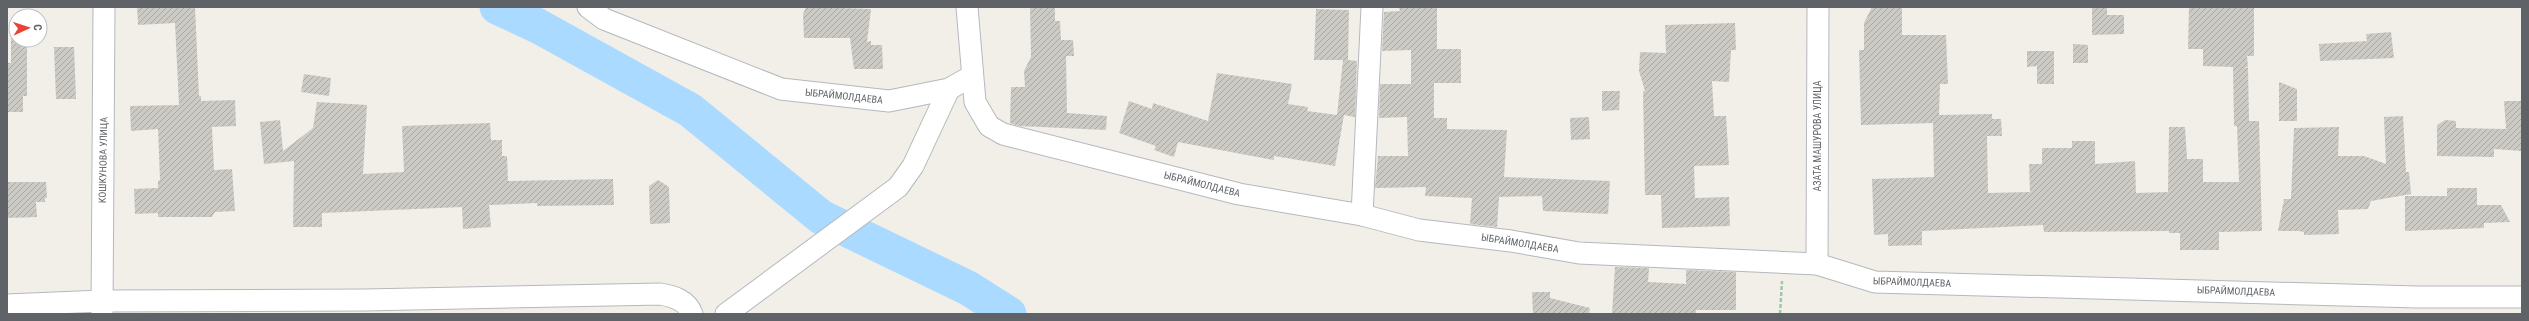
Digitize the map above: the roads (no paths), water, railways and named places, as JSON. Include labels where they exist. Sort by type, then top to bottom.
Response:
[{"type":"street","name":"КОШКУНОВА УЛИЦА","points":[[102,308],[104,7]]},
{"type":"street","name":"ЫБРАЙМОЛДАЕВА","points":[[588,7],[604,19],[781,89],[888,100],[949,89],[972,76],[975,102],[989,126],[1003,134],[1239,194],[1362,216],[1419,230],[1511,241],[1579,253],[1817,264],[1875,282],[2417,297],[2522,297]]},
{"type":"street","points":[[967,7],[972,76]]},
{"type":"street","points":[[1362,216],[1372,7]]},
{"type":"street","name":"АЗАТА МАШУРОВА УЛИЦА","points":[[1817,264],[1818,7]]},
{"type":"street","points":[[726,314],[817,245],[898,187],[913,166],[949,89]]},
{"type":"street","points":[[7,305],[102,308],[286,301],[660,294],[677,297],[690,308],[692,314]]},
{"type":"waterway","points":[[497,7],[538,26],[690,110],[821,217],[968,288],[1009,314]]}]
